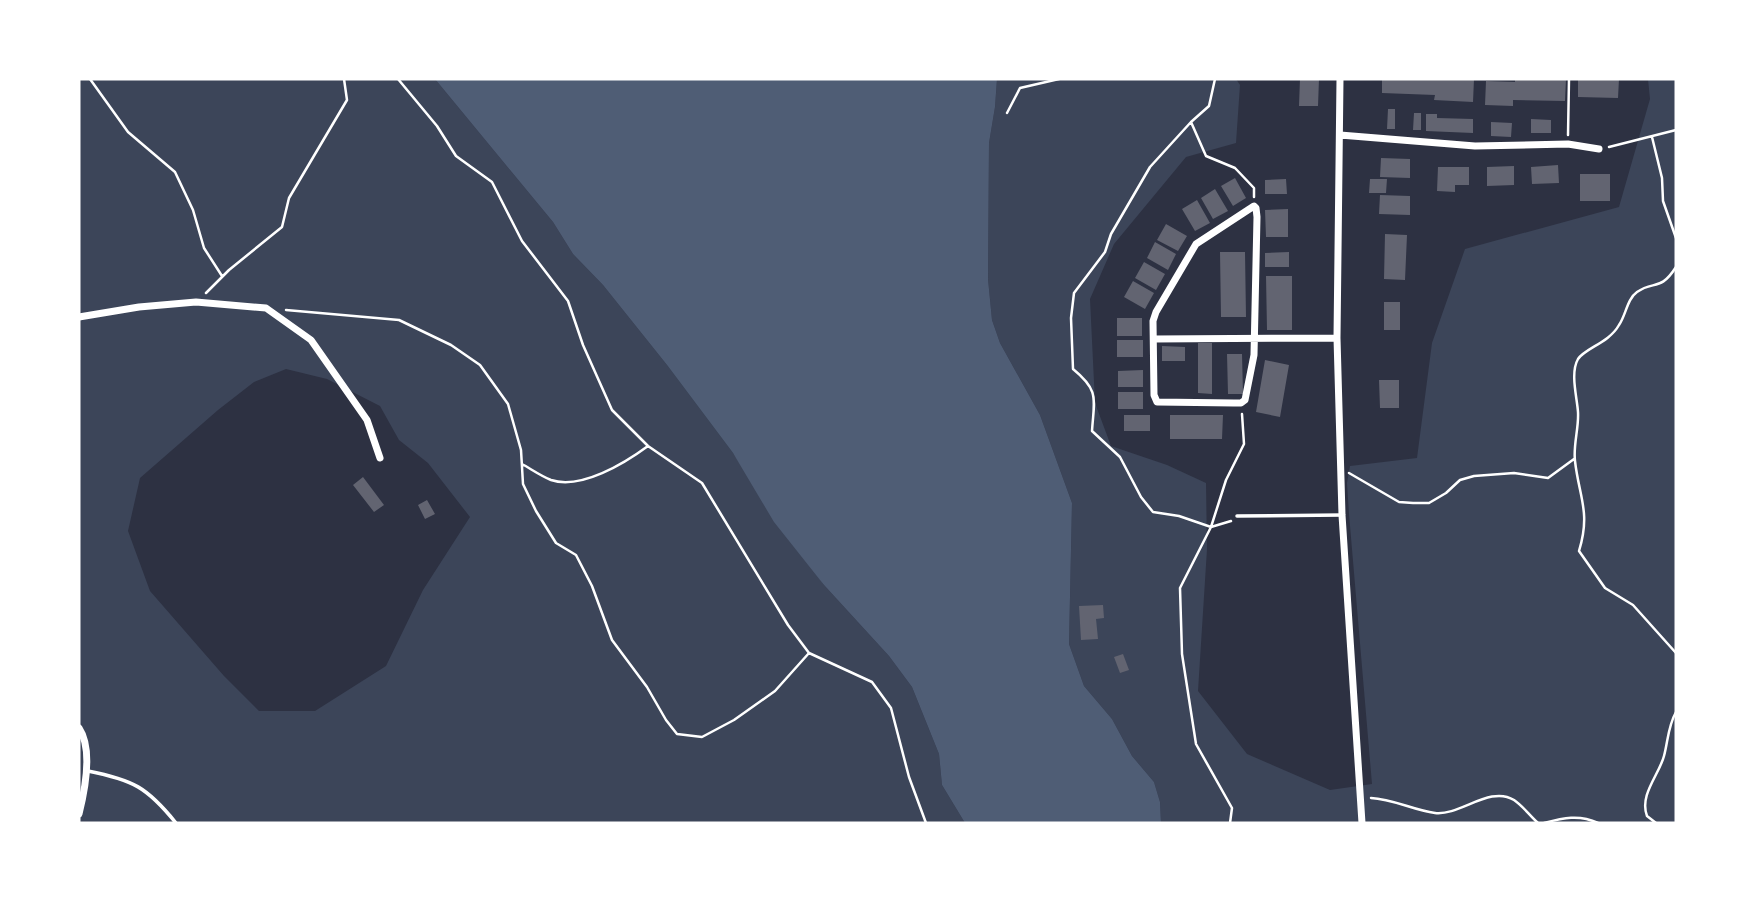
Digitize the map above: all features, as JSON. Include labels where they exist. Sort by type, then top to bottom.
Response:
[{"type":"street","points":[[1340,79],[1337,338],[1342,515],[1362,823]]},
{"type":"street","points":[[1339,135],[1475,146],[1568,144],[1599,149]]},
{"type":"street","points":[[1254,206],[1257,217],[1255,340],[1245,400],[1241,403],[1157,402],[1154,395],[1154,340],[1153,321],[1196,244],[1254,206]]},
{"type":"street","points":[[79,317],[139,307],[196,302],[266,308],[311,340],[367,420],[380,458]]},
{"type":"street","points":[[1154,340],[1337,338]]},
{"type":"street","points":[[79,728],[86,738],[85,790],[79,814]]},
{"type":"lane","points":[[1237,516],[1342,515]]},
{"type":"lane","points":[[85,770],[134,782],[166,810],[176,823]]},
{"type":"path","points":[[90,79],[128,132],[175,172],[192,210],[204,248],[222,277]]},
{"type":"path","points":[[196,302],[282,227],[289,198],[347,100],[344,79]]},
{"type":"path","points":[[398,79],[456,156],[492,182],[522,241],[568,301],[583,345],[612,410],[648,446],[702,483],[788,625],[809,653],[872,682],[891,708],[909,777],[926,823]]},
{"type":"path","points":[[1007,113],[1020,88],[1059,79]]},
{"type":"path","points":[[1215,79],[1209,106],[1150,167],[1111,234],[1105,252],[1074,293],[1071,318],[1073,369],[1089,382],[1094,396],[1092,431],[1120,457],[1141,497],[1153,512],[1179,516],[1211,527],[1230,523],[1237,516]]},
{"type":"path","points":[[1568,144],[1569,79]]},
{"type":"path","points":[[1191,122],[1206,156],[1235,168],[1254,188],[1254,206]]},
{"type":"path","points":[[1599,149],[1676,130]]},
{"type":"path","points":[[1652,137],[1662,178],[1663,201],[1676,238]]},
{"type":"path","points":[[1676,267],[1663,284],[1636,293],[1619,326],[1606,341],[1580,356],[1576,363],[1578,416],[1574,459],[1585,507],[1584,533],[1579,551],[1605,589],[1633,605],[1676,653]]},
{"type":"path","points":[[266,308],[399,320],[452,345],[480,365],[508,404],[521,450],[523,484],[536,510],[555,543],[576,555],[592,586],[612,640],[677,734],[702,737],[734,720],[775,691],[809,653]]},
{"type":"path","points":[[1230,823],[1232,808],[1196,744],[1182,654],[1180,588],[1211,527],[1226,480],[1244,444],[1241,403]]},
{"type":"path","points":[[522,464],[554,481],[589,479],[631,459],[648,446]]},
{"type":"path","points":[[1341,469],[1399,502],[1429,503],[1460,480],[1514,473],[1548,478],[1574,459]]},
{"type":"path","points":[[1656,823],[1647,816],[1646,803],[1664,758],[1666,737],[1676,712]]},
{"type":"path","points":[[1361,800],[1385,800],[1437,813],[1455,810],[1493,796],[1514,800],[1538,823]]},
{"type":"path","points":[[1544,823],[1566,817],[1586,817],[1598,823]]},
{"type":"shaded area","points":[[79,79],[435,79],[553,222],[573,254],[603,285],[667,365],[733,453],[824,585],[889,656],[912,687],[939,754],[942,785],[965,823],[79,823]],"holes":[[[286,369],[327,379],[380,406],[399,440],[428,463],[470,517],[423,590],[386,666],[315,711],[259,711],[224,676],[150,591],[128,531],[140,478],[254,382]]]},
{"type":"shaded area","points":[[435,79],[997,79],[989,143],[988,279],[992,320],[1000,343],[1040,415],[1072,503],[1069,644],[1084,686],[1112,719],[1132,756],[1154,782],[1160,802],[1161,823],[965,823],[942,785],[939,754],[912,687],[889,656],[824,585],[774,522],[733,453],[667,365],[603,285],[573,254],[553,222]]},
{"type":"shaded area","points":[[997,79],[1236,79],[1240,85],[1236,143],[1186,157],[1114,244],[1090,299],[1095,403],[1111,446],[1167,465],[1206,483],[1207,549],[1198,691],[1247,754],[1330,790],[1372,784],[1349,514],[1347,483],[1350,466],[1417,458],[1432,343],[1465,249],[1619,207],[1650,99],[1648,79],[1676,79],[1676,823],[1161,823],[1160,802],[1154,782],[1132,756],[1112,719],[1084,686],[1069,644],[1072,503],[1040,415],[1000,343],[992,320],[988,279],[989,143]]},
{"type":"building","points":[[1300,79],[1319,79],[1318,106],[1299,106]]},
{"type":"building","points":[[1382,79],[1474,79],[1473,102],[1434,100],[1435,95],[1382,93]]},
{"type":"building","points":[[1515,79],[1566,79],[1565,101],[1513,100],[1513,106],[1485,105],[1486,81],[1515,82]]},
{"type":"building","points":[[1578,79],[1619,79],[1618,98],[1578,97]]},
{"type":"building","points":[[1388,109],[1395,109],[1395,129],[1387,129]]},
{"type":"building","points":[[1414,113],[1421,113],[1421,130],[1413,130]]},
{"type":"building","points":[[1426,114],[1437,114],[1437,118],[1473,119],[1473,133],[1426,131]]},
{"type":"building","points":[[1531,119],[1551,120],[1551,133],[1531,133]]},
{"type":"building","points":[[1491,122],[1512,123],[1511,137],[1491,136]]},
{"type":"building","points":[[1381,158],[1410,159],[1410,178],[1380,177]]},
{"type":"building","points":[[1558,165],[1559,183],[1532,184],[1531,167]]},
{"type":"building","points":[[1514,166],[1514,185],[1487,186],[1487,167]]},
{"type":"building","points":[[1438,167],[1469,167],[1469,185],[1455,185],[1455,192],[1437,191]]},
{"type":"building","points":[[1580,174],[1610,174],[1610,201],[1580,201]]},
{"type":"building","points":[[1235,178],[1246,198],[1233,206],[1221,186]]},
{"type":"building","points":[[1286,179],[1287,194],[1265,194],[1265,180]]},
{"type":"building","points":[[1370,179],[1387,179],[1386,193],[1369,193]]},
{"type":"building","points":[[1215,189],[1228,211],[1213,219],[1201,198]]},
{"type":"building","points":[[1380,195],[1410,196],[1410,215],[1379,214]]},
{"type":"building","points":[[1197,200],[1210,223],[1195,231],[1182,209]]},
{"type":"building","points":[[1288,209],[1288,237],[1266,237],[1265,210]]},
{"type":"building","points":[[1166,224],[1187,236],[1178,251],[1157,240]]},
{"type":"building","points":[[1385,234],[1407,235],[1405,280],[1384,279]]},
{"type":"building","points":[[1155,242],[1176,254],[1168,270],[1147,258]]},
{"type":"building","points":[[1220,252],[1245,252],[1246,317],[1221,317]]},
{"type":"building","points":[[1289,252],[1289,267],[1265,267],[1265,253]]},
{"type":"building","points":[[1144,262],[1165,274],[1156,290],[1135,278]]},
{"type":"building","points":[[1266,276],[1292,276],[1292,330],[1267,330]]},
{"type":"building","points":[[1133,281],[1154,293],[1145,309],[1124,297]]},
{"type":"building","points":[[1384,302],[1400,302],[1400,330],[1384,330]]},
{"type":"building","points":[[1117,318],[1142,318],[1142,336],[1117,336]]},
{"type":"building","points":[[1117,340],[1143,340],[1143,357],[1117,357]]},
{"type":"building","points":[[1198,343],[1212,343],[1212,394],[1198,393]]},
{"type":"building","points":[[1162,346],[1185,347],[1185,361],[1162,361]]},
{"type":"building","points":[[1227,354],[1242,354],[1243,394],[1228,394]]},
{"type":"building","points":[[1265,360],[1289,365],[1280,417],[1256,412]]},
{"type":"building","points":[[1143,370],[1143,387],[1118,387],[1118,371]]},
{"type":"building","points":[[1379,380],[1399,380],[1399,408],[1380,408]]},
{"type":"building","points":[[1118,392],[1143,392],[1143,409],[1118,409]]},
{"type":"building","points":[[1124,415],[1150,415],[1150,431],[1124,431]]},
{"type":"building","points":[[1170,415],[1223,415],[1222,439],[1170,439]]},
{"type":"building","points":[[363,477],[384,505],[374,512],[353,485]]},
{"type":"building","points":[[427,500],[435,514],[425,519],[418,505]]},
{"type":"building","points":[[1103,605],[1104,618],[1096,619],[1098,639],[1081,640],[1079,606]]},
{"type":"building","points":[[1123,654],[1129,670],[1120,673],[1114,657]]}]
